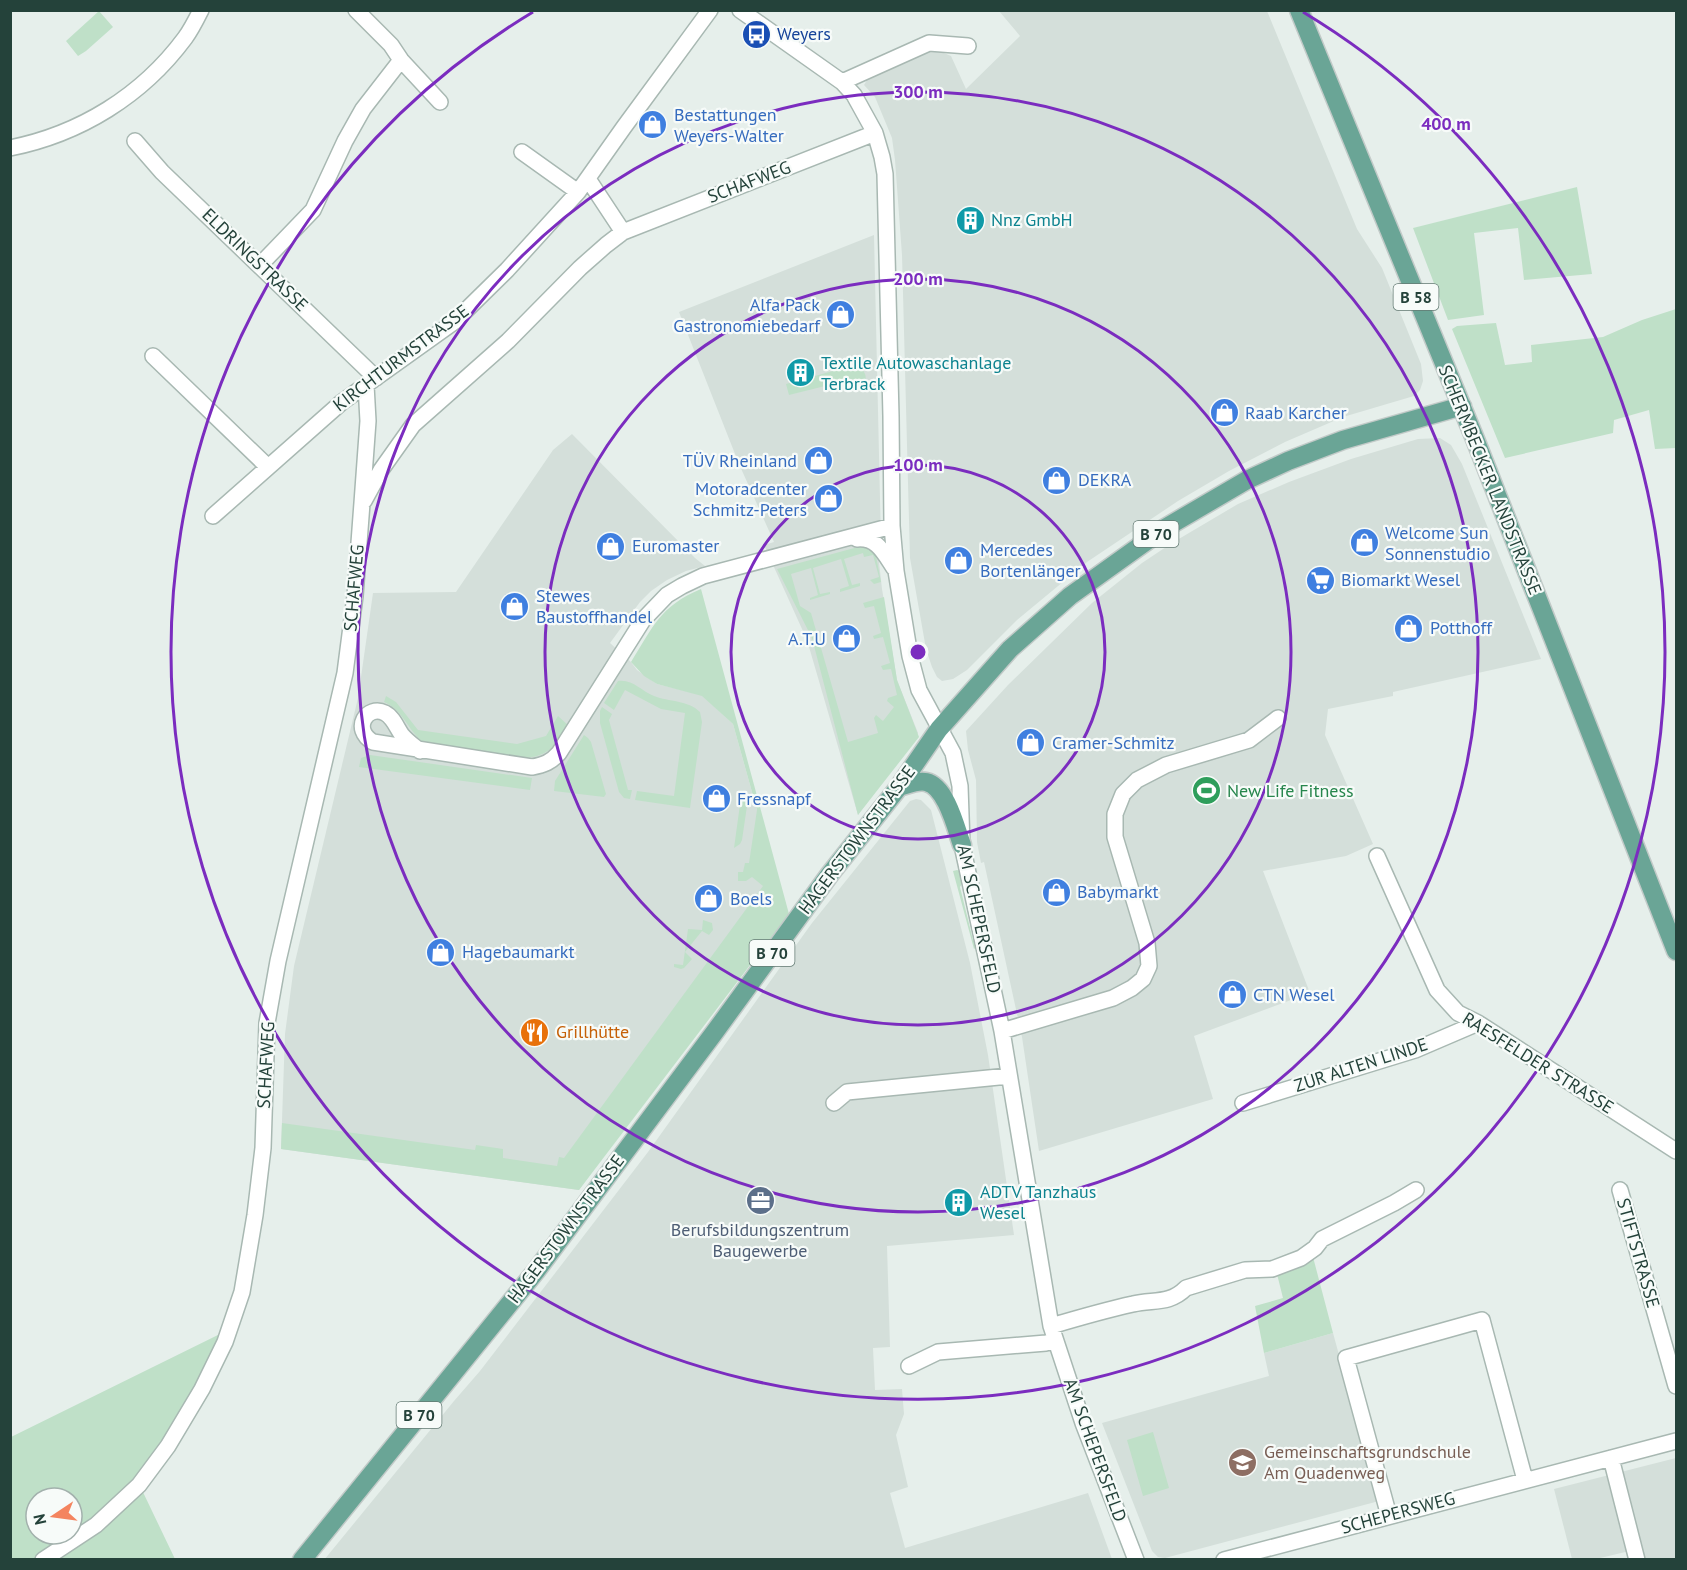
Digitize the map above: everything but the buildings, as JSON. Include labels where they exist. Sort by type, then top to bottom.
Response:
[{"type":"main road","name":"SCHERMBECKER LANDSTRASSE","points":[[1299,10],[1461,406],[1677,951]]},
{"type":"main road","name":"HAGERSTOWNSTRASSE","points":[[302,1560],[536,1271],[830,874],[899,787],[939,729],[1010,649],[1071,596],[1173,523],[1247,480],[1343,440],[1461,406]]},
{"type":"main road","points":[[899,787],[917,782],[928,782],[939,789],[951,812],[962,845]]},
{"type":"street","points":[[10,148],[62,134],[90,121],[139,88],[160,68],[185,38],[201,10]]},
{"type":"street","points":[[356,10],[391,45],[401,60],[440,102]]},
{"type":"street","name":"KIRCHTURMSTRASSE","points":[[213,516],[342,402],[454,322],[507,270],[578,192],[710,10]]},
{"type":"street","name":"AM SCHEPERSFELD","points":[[740,10],[842,82],[854,95],[875,133],[882,157],[885,174],[892,526],[896,571],[910,656],[919,690],[953,753],[960,786],[962,845],[1002,1031],[1053,1333],[1083,1423],[1136,1560]]},
{"type":"street","points":[[842,82],[929,43],[968,46]]},
{"type":"street","points":[[260,265],[313,210],[358,117],[401,60]]},
{"type":"street","name":"SCHAFWEG","points":[[362,503],[381,470],[413,425],[508,341],[606,245],[629,230],[875,133]]},
{"type":"street","name":"ELDRINGSTRASSE","points":[[135,141],[162,172],[260,265],[371,381]]},
{"type":"street","points":[[522,152],[578,192]]},
{"type":"street","points":[[588,179],[629,230]]},
{"type":"street","points":[[153,356],[268,467]]},
{"type":"street","name":"SCHAFWEG","points":[[43,1560],[96,1525],[139,1485],[168,1446],[202,1389],[225,1342],[242,1292],[254,1225],[263,1148],[267,1023],[278,961],[345,673],[355,596],[371,381]]},
{"type":"street","points":[[420,751],[532,767],[543,765],[559,753],[643,620],[667,595],[703,576],[892,526]]},
{"type":"street","points":[[842,540],[866,538],[873,541],[879,545],[896,571]]},
{"type":"street","points":[[1002,1031],[1113,998],[1143,979],[1149,966],[1147,944],[1115,837],[1115,814],[1123,794],[1137,780],[1166,765],[1249,740],[1278,718]]},
{"type":"street","name":"RAESFELDER STRASSE","points":[[1377,856],[1437,990],[1458,1013],[1478,1023],[1677,1151]]},
{"type":"street","name":"ZUR ALTEN LINDE","points":[[1243,1102],[1415,1050],[1478,1023]]},
{"type":"street","points":[[834,1103],[848,1092],[1009,1076]]},
{"type":"street","points":[[909,1366],[938,1352],[1046,1342],[1053,1333],[1140,1302],[1156,1302],[1179,1294],[1186,1288],[1245,1270],[1272,1269],[1302,1258],[1322,1239],[1416,1190]]},
{"type":"street","name":"STIFTSTRASSE","points":[[1620,1190],[1677,1386]]},
{"type":"street","points":[[1389,1516],[1346,1358],[1482,1320],[1525,1480]]},
{"type":"street","name":"SCHEPERSWEG","points":[[1224,1560],[1677,1441]]},
{"type":"street","points":[[1611,1458],[1637,1560]]},
{"type":"shaded area","points":[[999,11],[1267,11],[1357,229],[1382,268],[1421,364],[1423,381],[1420,390],[1414,396],[1343,417],[1285,442],[1178,501],[1087,562],[1017,620],[967,670],[953,679],[942,681],[932,667],[926,649],[910,558],[902,255],[895,160],[892,138],[875,97],[864,85],[870,75],[932,48],[951,56],[966,89],[1020,36]]},
{"type":"shaded area","points":[[874,235],[881,542],[877,544],[897,680],[918,733],[858,815],[807,640],[764,545],[774,542],[739,464],[679,312]]},
{"type":"shaded area","points":[[572,434],[705,566],[686,571],[651,591],[640,602],[610,643],[637,670],[657,684],[702,695],[733,724],[784,907],[579,1190],[281,1149],[285,1034],[294,966],[358,698],[373,593],[456,592],[553,450]]},
{"type":"shaded area","points":[[1440,438],[1451,445],[1462,464],[1541,659],[1393,692],[1393,696],[1328,709],[1325,735],[1373,844],[1346,856],[1263,871],[1310,993],[1194,1036],[1213,1099],[1039,1151],[1022,1037],[984,862],[981,863],[977,842],[976,780],[968,750],[966,731],[1008,685],[1092,603],[1142,563],[1172,543],[1238,504],[1289,482],[1351,459],[1418,439]]},
{"type":"shaded area","points":[[921,800],[931,810],[970,963],[988,1055],[1014,1235],[887,1246],[890,1347],[873,1348],[875,1390],[902,1389],[904,1414],[896,1435],[908,1487],[890,1493],[905,1548],[1088,1493],[1112,1559],[324,1560],[480,1371],[648,1152],[812,923],[910,801]]},
{"type":"shaded area","name":"Gemeinschaftsgrundschule Am Quadenweg","points":[[1333,1333],[1379,1501],[1165,1558],[1158,1557],[1152,1551],[1102,1423],[1269,1376],[1264,1353]]},
{"type":"shaded area","points":[[1676,1458],[1676,1559],[1646,1559],[1642,1548],[1596,1559],[1572,1559],[1554,1489]]},
{"type":"green space","points":[[99,11],[113,27],[78,56],[66,41]]},
{"type":"green space","points":[[1577,187],[1592,274],[1524,280],[1518,228],[1474,233],[1484,315],[1448,320],[1413,228]]},
{"type":"green space","points":[[1676,309],[1676,448],[1655,449],[1649,410],[1614,420],[1613,433],[1505,458],[1452,329],[1457,326],[1496,323],[1505,365],[1532,362],[1531,345],[1603,337],[1642,320]]},
{"type":"green space","points":[[851,366],[861,369],[866,375],[864,383],[856,390],[853,379],[789,395],[786,384]]},
{"type":"green space","points":[[858,547],[868,549],[876,556],[881,582],[874,584],[870,580],[879,577],[873,555],[864,557],[863,553],[844,559],[852,585],[860,583],[860,586],[840,592],[840,589],[849,586],[841,559],[813,568],[820,594],[830,592],[830,594],[810,600],[818,595],[811,568],[791,574],[800,606],[811,613],[848,742],[878,733],[874,718],[876,715],[883,721],[894,707],[887,701],[888,698],[897,695],[891,669],[883,670],[881,666],[890,663],[883,637],[874,639],[873,636],[881,633],[874,606],[865,608],[863,603],[884,597],[897,680],[919,737],[858,815],[812,638],[777,569]]},
{"type":"green space","points":[[701,589],[789,914],[579,1190],[281,1149],[282,1123],[475,1150],[476,1145],[503,1149],[503,1158],[557,1166],[559,1157],[564,1158],[763,886],[752,877],[746,881],[738,881],[738,872],[743,872],[745,863],[749,863],[757,810],[733,724],[702,696],[657,684],[644,676],[631,662],[652,628],[667,610]]},
{"type":"green space","points":[[618,681],[633,684],[660,698],[684,703],[700,712],[702,722],[690,808],[635,800],[637,791],[674,796],[685,713],[661,709],[625,690],[614,710],[604,703]]},
{"type":"green space","points":[[386,696],[396,702],[418,730],[517,744],[546,736],[558,716],[569,726],[548,751],[534,757],[516,758],[426,744],[420,740],[397,711],[384,702]]},
{"type":"green space","points":[[602,707],[612,714],[609,720],[628,790],[632,790],[630,799],[624,798],[619,792],[600,723]]},
{"type":"green space","points":[[584,735],[591,742],[606,794],[604,797],[554,791],[555,781]]},
{"type":"green space","points":[[370,755],[532,778],[530,790],[359,767],[361,758]]},
{"type":"green space","points":[[742,790],[747,806],[742,840],[734,848]]},
{"type":"green space","points":[[953,871],[960,871],[963,882],[960,887],[973,940],[978,946],[974,949]]},
{"type":"green space","points":[[703,920],[712,923],[713,930],[709,935],[702,931],[685,952],[692,959],[684,968],[674,967],[674,964],[683,965],[688,929],[702,930]]},
{"type":"green space","points":[[1313,1257],[1333,1333],[1264,1353],[1255,1306],[1283,1298],[1277,1274]]},
{"type":"green space","points":[[224,1332],[189,1405],[136,1483],[84,1525],[84,1486],[24,1486],[24,1546],[56,1546],[35,1559],[11,1560],[11,1437]]},
{"type":"green space","points":[[1153,1432],[1169,1488],[1143,1496],[1127,1440]]},
{"type":"green space","points":[[141,1488],[175,1559],[49,1560],[67,1546],[84,1546],[84,1533]]},
{"type":"place","name":"Weyers","points":[[756,34]]},
{"type":"place","name":"Bestattungen Weyers-Walter","points":[[653,125]]},
{"type":"place","name":"Nnz GmbH","points":[[970,220]]},
{"type":"place","name":"Alfa Pack Gastronomiebedarf","points":[[841,315]]},
{"type":"place","name":"Textile Autowaschanlage Terbrack","points":[[800,373]]},
{"type":"place","name":"Raab Karcher","points":[[1224,413]]},
{"type":"place","name":"TÜV Rheinland","points":[[818,461]]},
{"type":"place","name":"DEKRA","points":[[1057,480]]},
{"type":"place","name":"Motoradcenter Schmitz-Peters","points":[[828,499]]},
{"type":"place","name":"Welcome Sun Sonnenstudio","points":[[1364,543]]},
{"type":"place","name":"Euromaster","points":[[611,546]]},
{"type":"place","name":"Mercedes Bortenlänger","points":[[959,560]]},
{"type":"place","name":"Biomarkt Wesel","points":[[1320,580]]},
{"type":"place","name":"Stewes Baustoffhandel","points":[[515,606]]},
{"type":"place","name":"Potthoff","points":[[1409,628]]},
{"type":"place","name":"A.T.U","points":[[847,639]]},
{"type":"place","name":"Cramer-Schmitz","points":[[1031,743]]},
{"type":"place","name":"New Life Fitness","points":[[1206,791]]},
{"type":"place","name":"Fressnapf","points":[[716,799]]},
{"type":"place","name":"Babymarkt","points":[[1056,892]]},
{"type":"place","name":"Boels","points":[[709,899]]},
{"type":"place","name":"Hagebaumarkt","points":[[441,952]]},
{"type":"place","name":"CTN Wesel","points":[[1232,995]]},
{"type":"place","name":"Grillhütte","points":[[535,1032]]},
{"type":"place","name":"Berufsbildungszentrum Baugewerbe","points":[[760,1201]]},
{"type":"place","name":"ADTV Tanzhaus Wesel","points":[[959,1202]]},
{"type":"place","name":"Gemeinschaftsgrundschule Am Quadenweg","points":[[1243,1462]]}]
